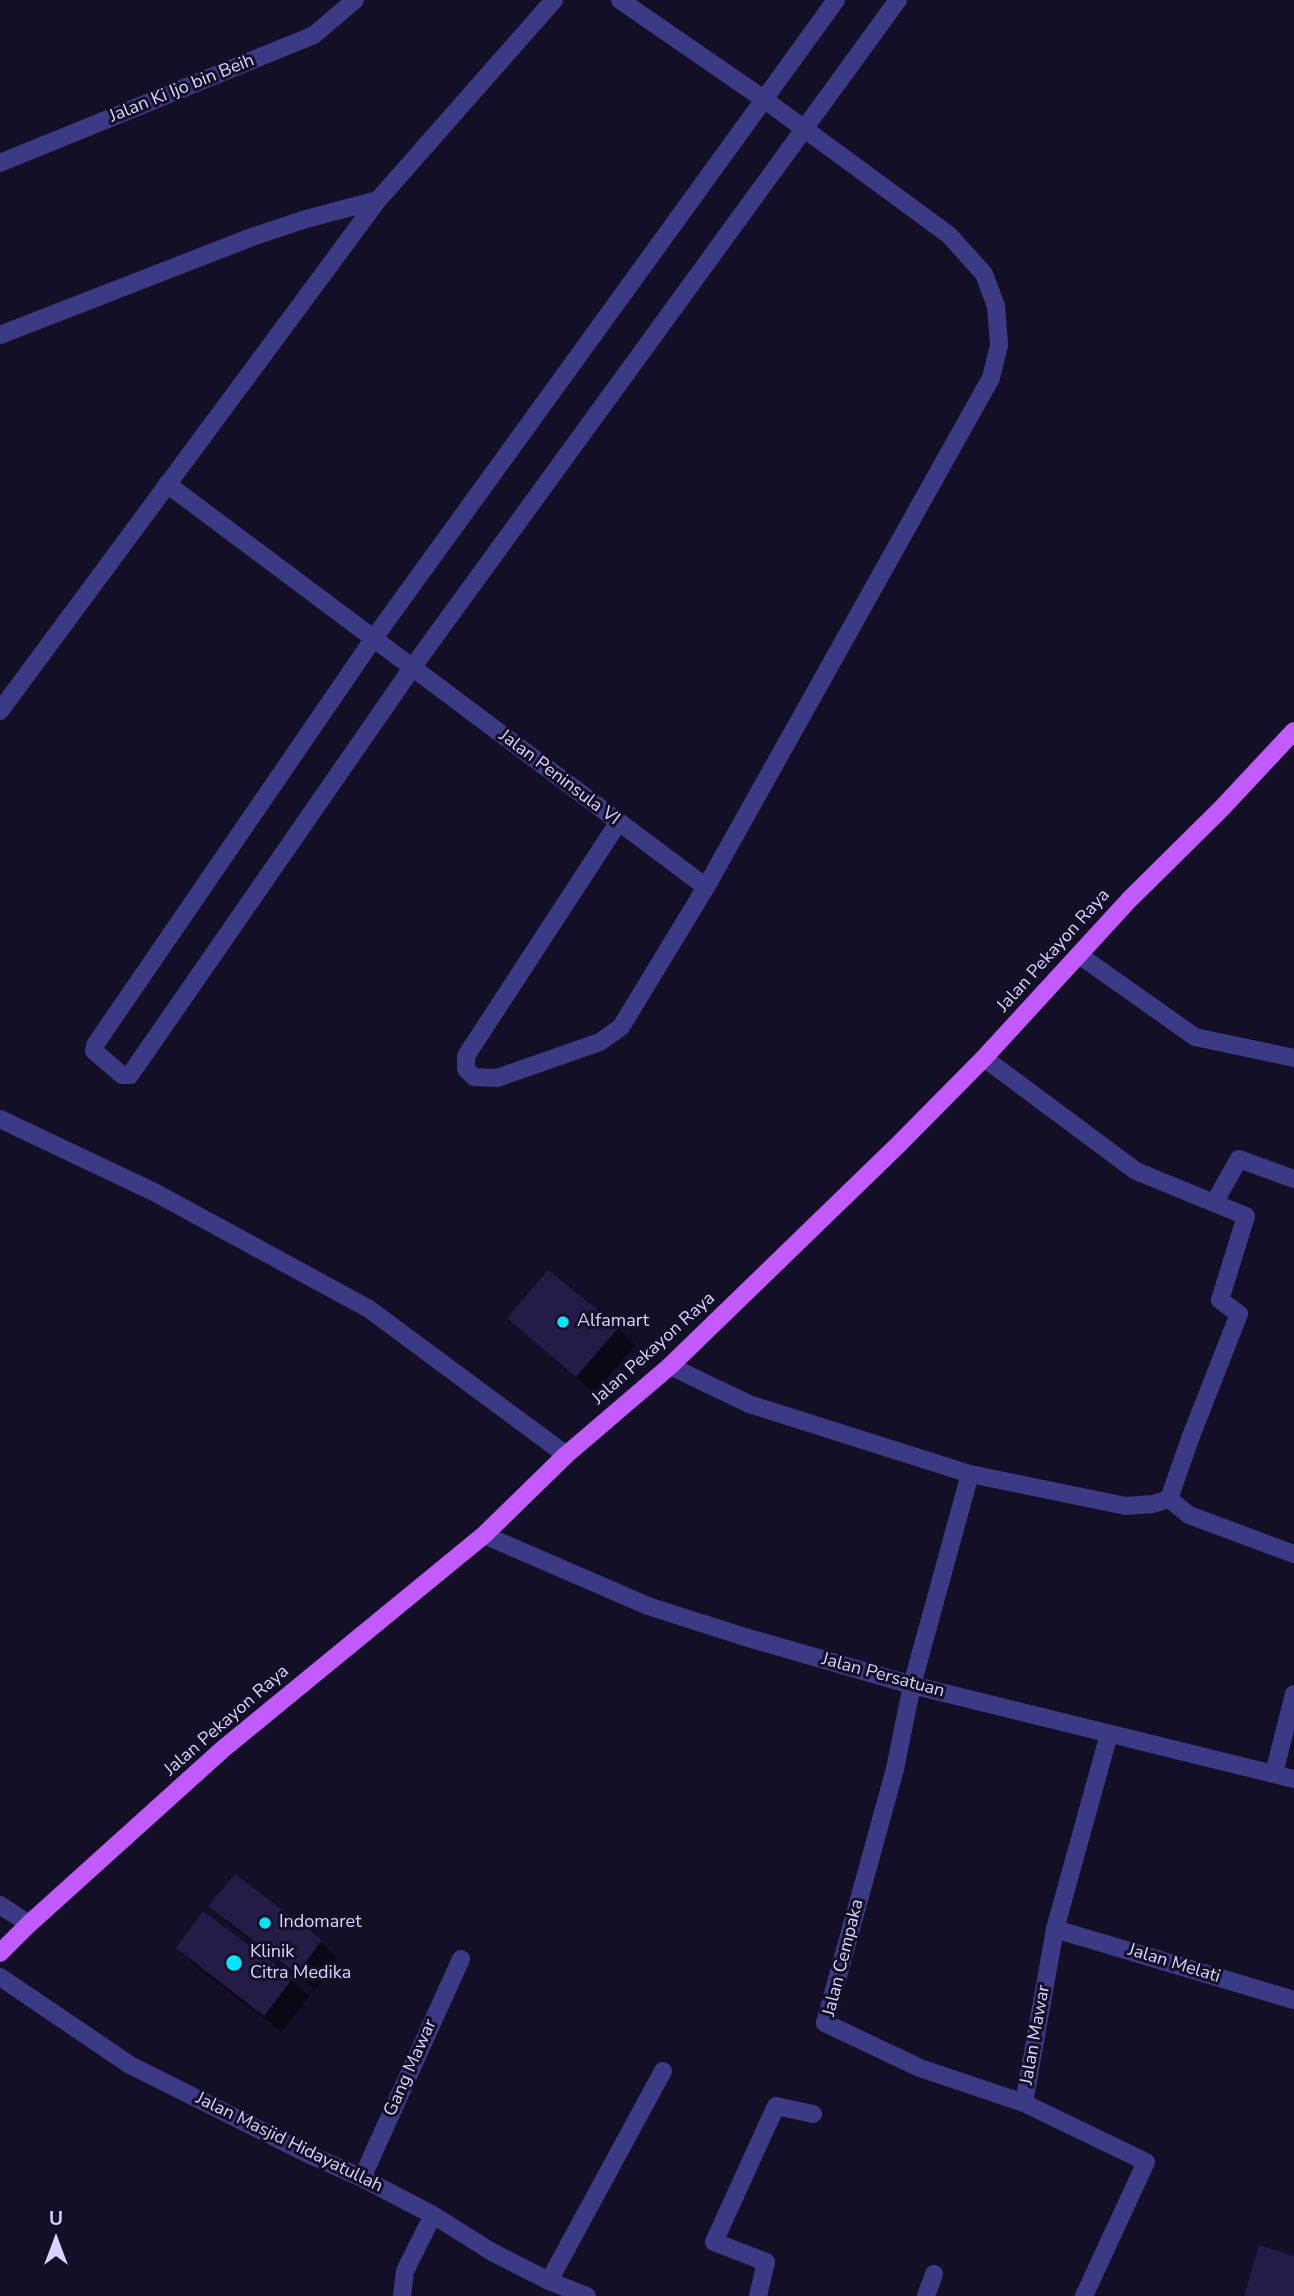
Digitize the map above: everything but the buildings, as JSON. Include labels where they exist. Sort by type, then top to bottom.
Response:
[{"type":"main road","name":"Jalan Pekayon Raya","points":[[0,1954],[29,1924],[223,1749],[484,1535],[566,1455],[670,1366],[984,1058],[1129,901],[1294,732]]},
{"type":"street","name":"Jalan Ki Ijo bin Beih","points":[[0,163],[314,35],[355,0]]},
{"type":"street","points":[[0,711],[378,200],[554,0]]},
{"type":"street","points":[[618,823],[466,1056],[466,1069],[474,1077],[497,1078],[600,1042],[621,1027],[706,887],[990,378],[999,345],[996,306],[984,274],[949,235],[765,100],[620,0]]},
{"type":"street","points":[[836,0],[374,638],[94,1045],[94,1051],[122,1074],[130,1074],[412,668],[898,0]]},
{"type":"street","points":[[0,335],[252,237],[378,200]]},
{"type":"street","name":"Jalan Peninsula VI","points":[[167,484],[706,887]]},
{"type":"street","points":[[1079,955],[1195,1037],[1294,1058]]},
{"type":"street","points":[[984,1058],[1136,1171],[1246,1216],[1220,1300],[1239,1314],[1169,1499]]},
{"type":"street","points":[[0,1119],[156,1193],[369,1309],[566,1455]]},
{"type":"street","points":[[1214,1203],[1239,1159],[1294,1179]]},
{"type":"street","points":[[670,1366],[749,1404],[970,1474],[1126,1506],[1153,1504],[1169,1499]]},
{"type":"street","name":"Jalan Cempaka","points":[[970,1474],[912,1685],[895,1769],[825,2023],[920,2068],[1024,2103]]},
{"type":"street","points":[[1169,1499],[1189,1515],[1294,1554]]},
{"type":"street","name":"Jalan Persatuan","points":[[484,1535],[648,1606],[746,1637],[912,1685],[1294,1779]]},
{"type":"street","points":[[1274,1773],[1294,1694]]},
{"type":"street","name":"Jalan Mawar","points":[[1084,2296],[1146,2162],[1024,2103],[1055,1929],[1109,1734]]},
{"type":"street","points":[[0,1905],[29,1924]]},
{"type":"street","name":"Jalan Melati","points":[[1055,1929],[1294,2000]]},
{"type":"street","name":"Gang Mawar","points":[[362,2178],[461,1959]]},
{"type":"street","name":"Jalan Masjid Hidayatullah","points":[[0,1977],[130,2065],[362,2178],[433,2215],[492,2252],[549,2281],[587,2296]]},
{"type":"street","points":[[549,2281],[663,2071]]},
{"type":"street","points":[[758,2296],[766,2262],[714,2242],[776,2106],[813,2114]]},
{"type":"street","points":[[402,2296],[405,2271],[433,2215]]},
{"type":"street","points":[[926,2296],[934,2274]]},
{"type":"place","name":"Alfamart","points":[[563,1322]]},
{"type":"place","name":"Indomaret","points":[[265,1923]]},
{"type":"place","name":"Klinik Citra Medika","points":[[234,1963]]}]
